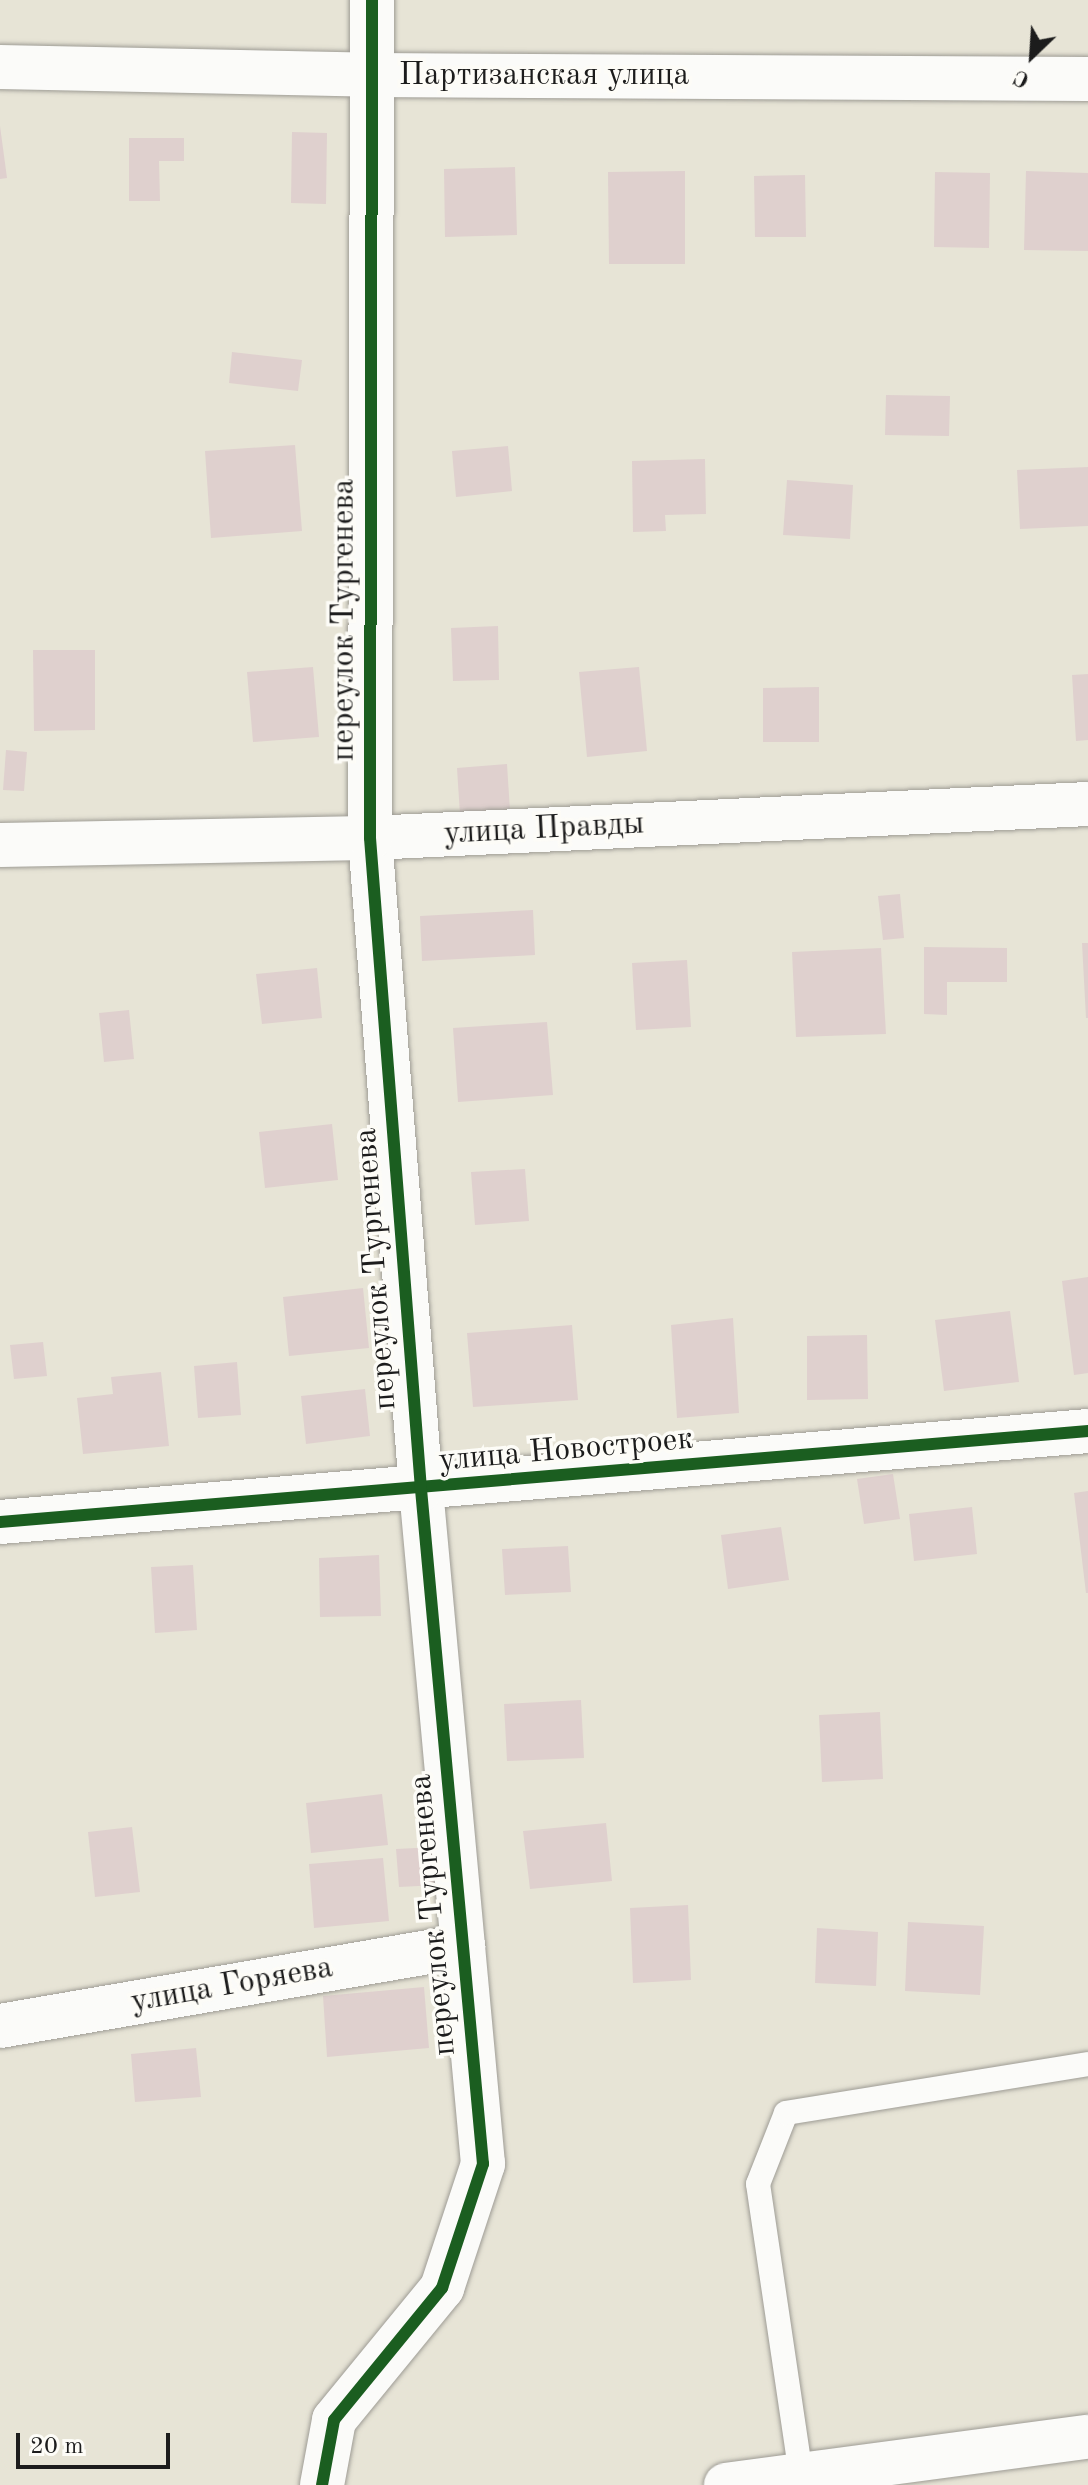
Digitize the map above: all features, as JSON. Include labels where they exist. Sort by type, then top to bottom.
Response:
[{"type":"street","name":"переулок Тургенева","points":[[322,2485],[334,2420],[442,2288],[483,2164],[421,1489],[370,838],[372,0]]},
{"type":"street","name":"Партизанская улица","points":[[0,67],[372,75],[1088,79]]},
{"type":"street","name":"улица Правды","points":[[0,845],[370,838],[1088,804]]},
{"type":"street","name":"улица Новостроек","points":[[0,1522],[1088,1431]]},
{"type":"street","name":"улица Горяева","points":[[0,2026],[463,1946]]},
{"type":"street","points":[[726,2485],[1088,2437]]},
{"type":"lane","points":[[801,2475],[758,2184],[786,2113],[1088,2064]]},
{"type":"building","points":[[0,126],[7,178],[0,179]]},
{"type":"building","points":[[292,132],[327,133],[326,204],[291,203]]},
{"type":"building","points":[[129,138],[184,138],[184,161],[159,161],[160,201],[129,201]]},
{"type":"building","points":[[515,167],[517,235],[445,237],[444,169]]},
{"type":"building","points":[[685,171],[685,264],[609,264],[608,172]]},
{"type":"building","points":[[1026,171],[1088,173],[1088,251],[1024,250]]},
{"type":"building","points":[[935,172],[990,173],[989,248],[934,247]]},
{"type":"building","points":[[805,175],[806,237],[755,237],[754,176]]},
{"type":"building","points":[[232,352],[302,360],[298,391],[229,383]]},
{"type":"building","points":[[886,395],[950,396],[949,436],[885,435]]},
{"type":"building","points":[[295,445],[302,531],[211,538],[205,451]]},
{"type":"building","points":[[508,446],[512,491],[456,497],[452,451]]},
{"type":"building","points":[[705,459],[706,514],[665,515],[666,531],[633,532],[632,461]]},
{"type":"building","points":[[1088,467],[1088,526],[1020,529],[1017,470]]},
{"type":"building","points":[[787,480],[853,485],[850,539],[783,535]]},
{"type":"building","points":[[498,626],[499,680],[453,681],[451,628]]},
{"type":"building","points":[[33,650],[95,650],[95,730],[34,731]]},
{"type":"building","points":[[313,667],[319,737],[253,742],[247,672]]},
{"type":"building","points":[[639,667],[647,751],[587,757],[579,672]]},
{"type":"building","points":[[1088,674],[1088,740],[1076,741],[1072,675]]},
{"type":"building","points":[[819,687],[819,742],[763,742],[763,688]]},
{"type":"building","points":[[6,750],[27,752],[24,791],[3,790]]},
{"type":"building","points":[[507,764],[510,811],[460,815],[457,768]]},
{"type":"building","points":[[900,894],[904,938],[883,940],[878,896]]},
{"type":"building","points":[[533,910],[535,955],[422,961],[420,916]]},
{"type":"building","points":[[1082,943],[1088,943],[1088,1018],[1086,1018]]},
{"type":"building","points":[[924,947],[1007,948],[1007,982],[947,982],[947,1015],[924,1014]]},
{"type":"building","points":[[881,948],[886,1034],[796,1037],[792,952]]},
{"type":"building","points":[[687,960],[691,1027],[636,1030],[632,963]]},
{"type":"building","points":[[317,968],[322,1018],[262,1024],[256,974]]},
{"type":"building","points":[[129,1010],[134,1059],[104,1062],[99,1013]]},
{"type":"building","points":[[547,1022],[553,1095],[458,1102],[453,1028]]},
{"type":"building","points":[[332,1124],[338,1180],[265,1188],[259,1132]]},
{"type":"building","points":[[525,1169],[529,1221],[475,1225],[471,1172]]},
{"type":"building","points":[[1088,1277],[1088,1373],[1074,1375],[1062,1281]]},
{"type":"building","points":[[363,1288],[369,1348],[289,1356],[283,1297]]},
{"type":"building","points":[[1010,1311],[1019,1382],[944,1391],[935,1320]]},
{"type":"building","points":[[733,1318],[739,1413],[677,1418],[671,1325]]},
{"type":"building","points":[[572,1325],[578,1400],[473,1407],[467,1333]]},
{"type":"building","points":[[867,1335],[868,1399],[807,1400],[807,1336]]},
{"type":"building","points":[[43,1342],[47,1376],[14,1379],[10,1345]]},
{"type":"building","points":[[237,1362],[241,1415],[198,1418],[194,1366]]},
{"type":"building","points":[[161,1372],[169,1446],[83,1454],[77,1398],[113,1394],[111,1377]]},
{"type":"building","points":[[365,1389],[370,1436],[306,1444],[301,1396]]},
{"type":"building","points":[[893,1474],[900,1519],[864,1524],[857,1479]]},
{"type":"building","points":[[1088,1491],[1088,1593],[1086,1593],[1074,1493]]},
{"type":"building","points":[[972,1507],[977,1554],[914,1561],[909,1514]]},
{"type":"building","points":[[781,1527],[789,1580],[728,1589],[721,1535]]},
{"type":"building","points":[[568,1546],[571,1592],[505,1595],[502,1549]]},
{"type":"building","points":[[379,1555],[381,1616],[320,1617],[319,1558]]},
{"type":"building","points":[[193,1565],[197,1630],[155,1633],[151,1567]]},
{"type":"building","points":[[581,1700],[584,1758],[507,1761],[504,1704]]},
{"type":"building","points":[[880,1712],[883,1779],[822,1782],[819,1715]]},
{"type":"building","points":[[382,1794],[388,1845],[311,1853],[306,1803]]},
{"type":"building","points":[[606,1823],[612,1881],[530,1889],[523,1831]]},
{"type":"building","points":[[132,1827],[140,1892],[95,1897],[88,1832]]},
{"type":"building","points":[[436,1847],[438,1885],[399,1887],[396,1849]]},
{"type":"building","points":[[383,1858],[389,1921],[314,1928],[309,1864]]},
{"type":"building","points":[[688,1905],[691,1980],[633,1983],[630,1908]]},
{"type":"building","points":[[908,1922],[984,1926],[980,1995],[905,1991]]},
{"type":"building","points":[[817,1928],[878,1932],[876,1986],[815,1983]]},
{"type":"building","points":[[424,1987],[429,2048],[327,2057],[323,1996]]},
{"type":"building","points":[[196,2048],[201,2097],[135,2102],[131,2054]]},
{"type":"cycle path","points":[[322,2485],[334,2420],[442,2288],[483,2164],[421,1489],[370,838],[372,0]]},
{"type":"cycle path","points":[[0,1522],[1088,1431]]}]
